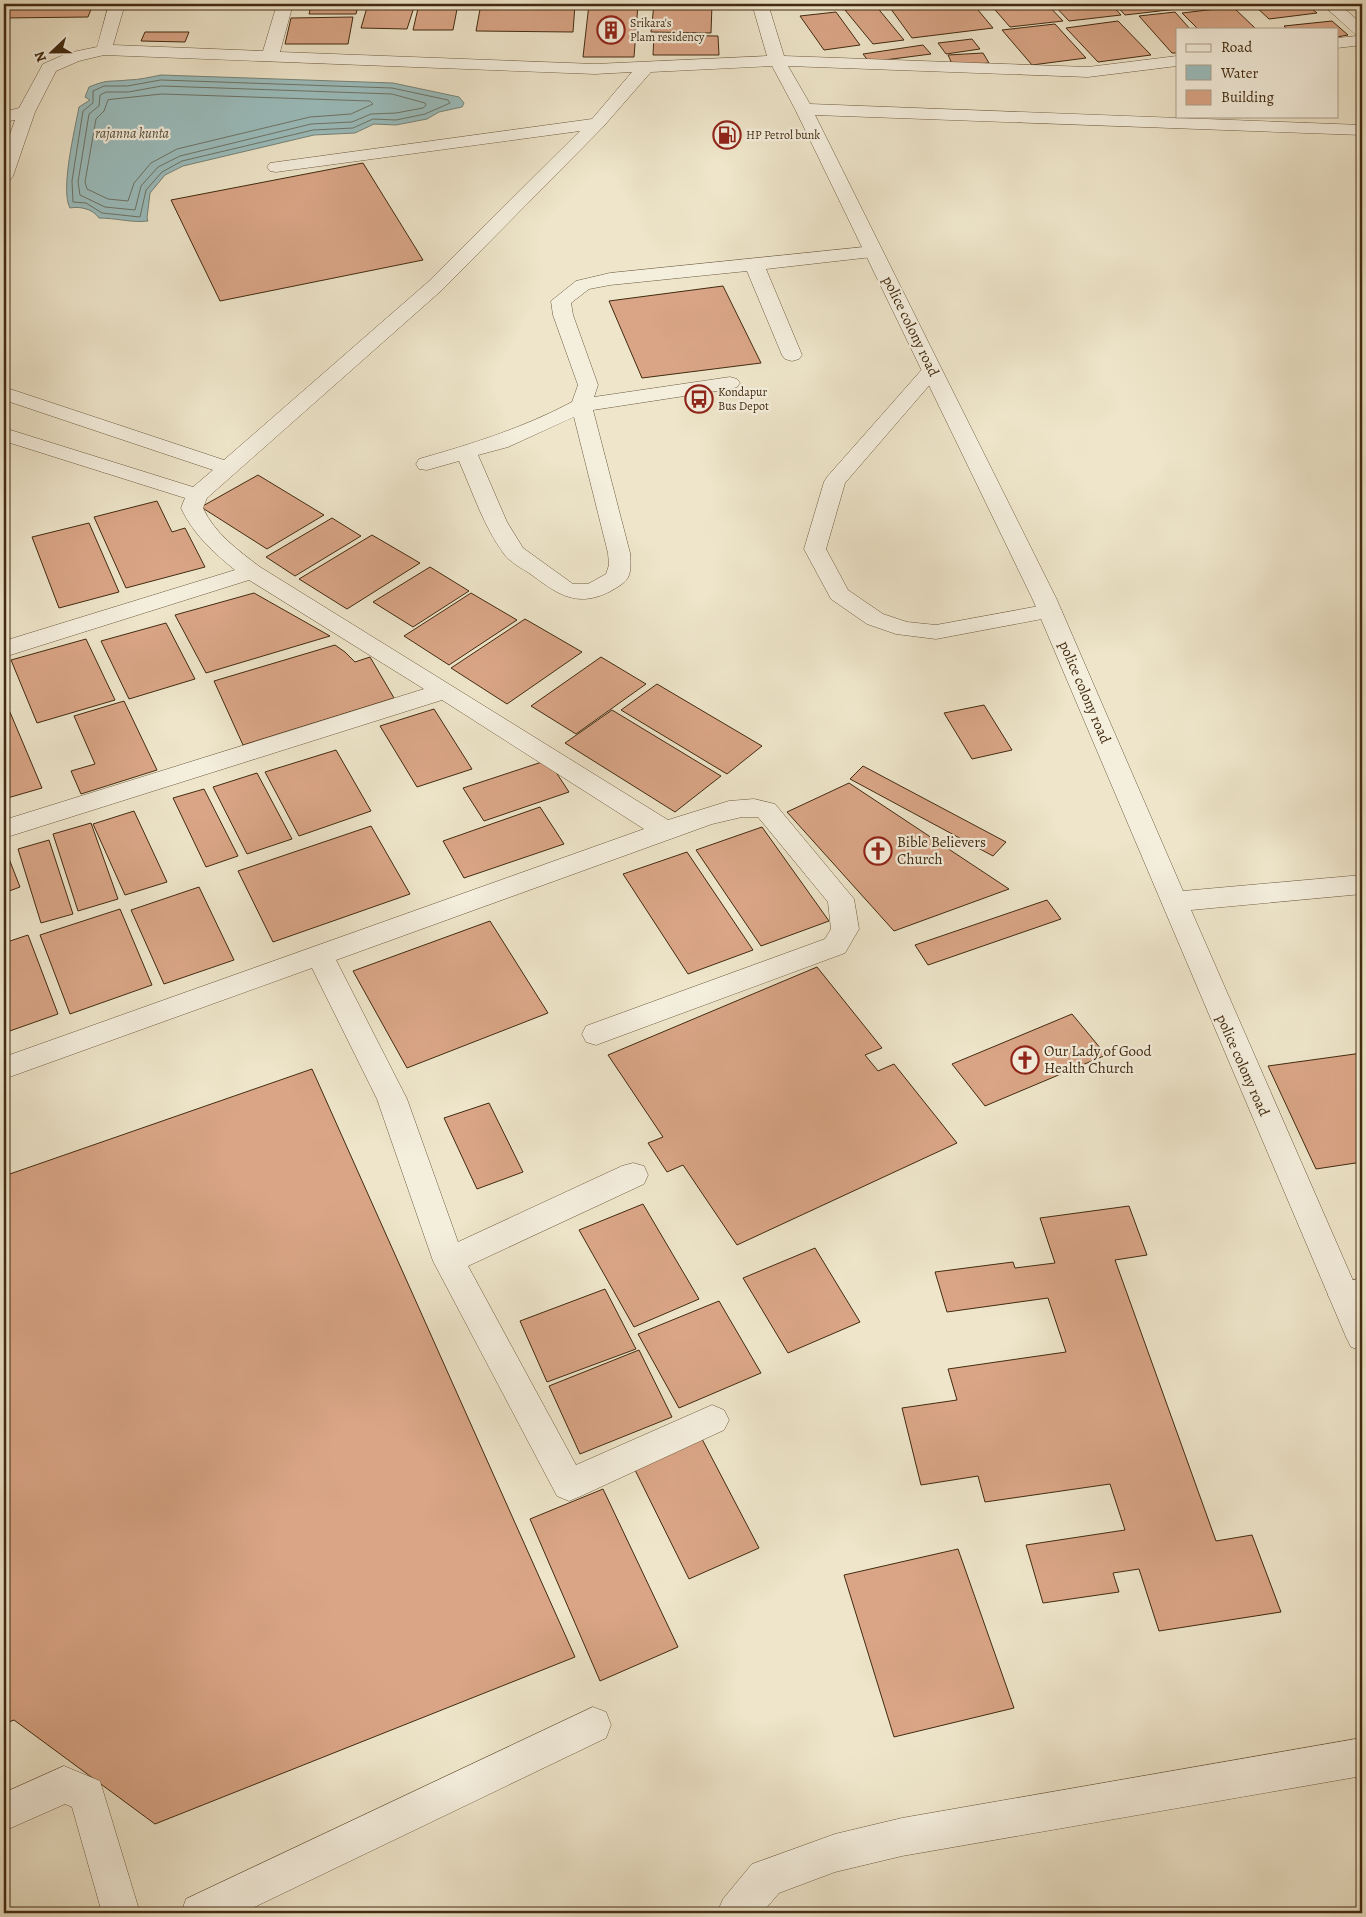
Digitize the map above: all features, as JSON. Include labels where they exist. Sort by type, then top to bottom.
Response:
[{"type":"street","points":[[104,50],[117,4]]},
{"type":"street","points":[[270,57],[285,4]]},
{"type":"street","points":[[765,4],[777,61]]},
{"type":"street","points":[[1330,4],[1362,32]]},
{"type":"street","points":[[1338,43],[1362,40]]},
{"type":"street","points":[[4,176],[26,112],[49,68],[74,57],[104,50],[595,69],[777,61],[1088,72],[1176,61]]},
{"type":"street","name":"police colony road","points":[[777,61],[804,109],[1050,612],[1174,902],[1353,1293],[1362,1337]]},
{"type":"street","points":[[646,68],[597,122],[435,286],[197,495],[192,508],[197,519],[219,546],[252,572],[666,831]]},
{"type":"street","points":[[804,109],[1362,130]]},
{"type":"street","points":[[4,117],[26,112]]},
{"type":"street","points":[[276,167],[597,122]]},
{"type":"street","points":[[466,452],[496,522],[514,552],[567,590],[584,592],[596,589],[617,578],[620,559],[581,405],[588,384],[563,315],[560,301],[583,285],[610,279],[874,252]]},
{"type":"street","points":[[754,264],[792,355]]},
{"type":"street","points":[[932,370],[835,482],[815,549],[839,594],[874,619],[904,629],[936,632],[1050,612]]},
{"type":"street","points":[[427,464],[500,442],[551,421],[581,405],[730,383]]},
{"type":"street","points":[[4,393],[228,468]]},
{"type":"street","points":[[10,440],[91,422]]},
{"type":"street","points":[[10,440],[197,495]]},
{"type":"street","points":[[4,649],[252,572]]},
{"type":"street","points":[[4,829],[445,691]]},
{"type":"street","points":[[4,1068],[666,831],[741,806],[754,806],[766,810],[841,899],[845,929],[835,946],[596,1034]]},
{"type":"street","points":[[1174,902],[1362,884]]},
{"type":"street","points":[[319,954],[392,1100],[449,1261],[569,1485],[712,1420]]},
{"type":"street","points":[[449,1261],[633,1175]]},
{"type":"street","points":[[200,1913],[593,1725]]},
{"type":"street","points":[[737,1913],[766,1878],[835,1853],[902,1837],[1362,1757]]},
{"type":"street","points":[[4,1812],[64,1785],[87,1794],[121,1913]]},
{"type":"water","name":"rajanna kunta","points":[[161,75],[393,83],[459,97],[464,103],[462,107],[439,112],[427,119],[396,125],[374,124],[355,133],[314,135],[183,166],[165,175],[150,193],[148,221],[99,218],[93,212],[86,209],[70,208],[67,199],[69,159],[79,107],[90,100],[85,97],[89,87],[105,82],[136,80]]},
{"type":"building","points":[[4,4],[93,4],[88,17],[4,18]]},
{"type":"building","points":[[368,4],[415,4],[407,29],[361,28]]},
{"type":"building","points":[[419,4],[458,4],[453,30],[413,30]]},
{"type":"building","points":[[481,4],[575,4],[573,32],[476,31]]},
{"type":"building","name":"Srikara's Plam residency","points":[[589,4],[638,4],[634,57],[583,57]]},
{"type":"building","points":[[654,4],[712,4],[711,33],[651,32]]},
{"type":"building","points":[[973,4],[993,28],[912,38],[888,5]]},
{"type":"building","points":[[990,4],[1047,4],[1063,21],[1010,27]]},
{"type":"building","points":[[1053,4],[1111,4],[1121,15],[1069,21]]},
{"type":"building","points":[[1115,4],[1172,4],[1177,9],[1125,15]]},
{"type":"building","points":[[1179,4],[1218,4],[1184,8]]},
{"type":"building","points":[[1306,4],[1317,13],[1269,19],[1254,5]]},
{"type":"building","points":[[311,6],[358,6],[356,14],[309,14]]},
{"type":"building","points":[[876,6],[904,40],[873,44],[845,10]]},
{"type":"building","points":[[1233,7],[1255,28],[1197,28],[1182,13]]},
{"type":"building","points":[[836,12],[860,45],[824,50],[800,16]]},
{"type":"building","points":[[1175,12],[1189,28],[1176,28],[1176,53],[1172,53],[1139,16]]},
{"type":"building","points":[[353,17],[348,44],[285,44],[291,18]]},
{"type":"building","points":[[1118,21],[1151,55],[1098,62],[1066,28]]},
{"type":"building","points":[[1332,21],[1348,35],[1338,37],[1338,28],[1286,28],[1284,26]]},
{"type":"building","points":[[1055,24],[1086,58],[1032,65],[1002,30]]},
{"type":"building","points":[[145,32],[189,32],[185,42],[141,41]]},
{"type":"building","points":[[654,35],[718,36],[719,55],[653,55]]},
{"type":"building","points":[[972,39],[980,49],[946,54],[938,43]]},
{"type":"building","points":[[923,45],[931,54],[869,62],[863,54]]},
{"type":"building","points":[[983,53],[989,63],[953,66],[948,55]]},
{"type":"building","points":[[363,163],[423,260],[220,301],[171,200]]},
{"type":"building","points":[[723,286],[761,363],[642,378],[609,301]]},
{"type":"building","points":[[258,475],[324,515],[267,549],[201,507]]},
{"type":"building","points":[[157,501],[172,532],[185,528],[205,567],[126,588],[94,517]]},
{"type":"building","points":[[332,518],[361,536],[295,576],[266,557]]},
{"type":"building","points":[[89,523],[119,592],[59,608],[32,537]]},
{"type":"building","points":[[372,535],[420,563],[347,609],[299,579]]},
{"type":"building","points":[[430,567],[469,591],[413,627],[373,602]]},
{"type":"building","points":[[254,593],[330,636],[206,673],[175,615]]},
{"type":"building","points":[[471,593],[517,620],[449,665],[404,636]]},
{"type":"building","points":[[525,619],[582,652],[507,704],[451,668]]},
{"type":"building","points":[[166,623],[195,679],[129,699],[101,641]]},
{"type":"building","points":[[86,639],[115,700],[37,723],[11,660]]},
{"type":"building","points":[[335,645],[355,662],[370,657],[394,698],[243,745],[214,681]]},
{"type":"building","points":[[601,657],[646,684],[576,734],[531,706]]},
{"type":"building","points":[[657,684],[762,746],[727,774],[621,710]]},
{"type":"building","points":[[4,698],[42,788],[4,799]]},
{"type":"building","points":[[124,701],[157,770],[81,794],[71,771],[95,764],[74,716]]},
{"type":"building","points":[[984,705],[1012,750],[972,759],[944,713]]},
{"type":"building","points":[[434,709],[472,769],[417,787],[380,726]]},
{"type":"building","points":[[612,710],[721,776],[675,812],[565,743]]},
{"type":"building","points":[[336,750],[371,811],[299,836],[265,772]]},
{"type":"building","points":[[548,760],[569,792],[484,821],[463,788]]},
{"type":"building","points":[[863,766],[1006,842],[993,856],[850,779]]},
{"type":"building","points":[[257,773],[292,839],[247,854],[213,787]]},
{"type":"building","points":[[849,783],[1009,889],[894,931],[787,812]]},
{"type":"building","points":[[204,789],[238,856],[206,867],[173,798]]},
{"type":"building","points":[[540,807],[564,844],[464,878],[443,841]]},
{"type":"building","points":[[134,811],[167,882],[125,895],[93,824]]},
{"type":"building","points":[[91,823],[118,899],[78,911],[53,834]]},
{"type":"building","points":[[371,826],[410,894],[273,942],[238,871]]},
{"type":"building","points":[[762,827],[829,921],[761,946],[696,850]]},
{"type":"building","points":[[49,840],[73,914],[41,923],[18,849]]},
{"type":"building","points":[[6,851],[20,887],[4,893],[4,852]]},
{"type":"building","points":[[687,852],[753,950],[688,974],[623,874]]},
{"type":"building","points":[[199,887],[234,960],[164,984],[131,910]]},
{"type":"building","points":[[1047,900],[1061,919],[928,965],[915,945]]},
{"type":"building","points":[[120,909],[152,985],[70,1014],[40,935]]},
{"type":"building","points":[[490,921],[548,1013],[407,1068],[353,971]]},
{"type":"building","points":[[28,935],[58,1014],[4,1033],[4,943]]},
{"type":"building","points":[[817,967],[882,1048],[865,1055],[878,1071],[894,1064],[957,1143],[737,1245],[683,1165],[667,1172],[648,1143],[663,1137],[608,1055]]},
{"type":"building","points":[[1072,1014],[1106,1055],[985,1106],[952,1064]]},
{"type":"building","points":[[1362,1053],[1362,1162],[1316,1169],[1268,1066]]},
{"type":"building","points":[[312,1069],[575,1657],[155,1824],[14,1720],[4,1724],[4,1176]]},
{"type":"building","points":[[489,1103],[523,1172],[477,1189],[444,1118]]},
{"type":"building","points":[[643,1204],[699,1299],[634,1327],[579,1230]]},
{"type":"building","points":[[1129,1206],[1147,1255],[1115,1260],[1216,1541],[1252,1535],[1281,1612],[1159,1631],[1139,1569],[1113,1573],[1119,1592],[1043,1603],[1026,1545],[1125,1530],[1110,1484],[985,1502],[978,1476],[921,1485],[902,1408],[957,1400],[948,1369],[1066,1352],[1048,1298],[947,1312],[935,1272],[1013,1262],[1015,1268],[1055,1263],[1040,1218]]},
{"type":"building","points":[[815,1248],[860,1322],[788,1353],[743,1278]]},
{"type":"building","points":[[605,1289],[636,1349],[547,1382],[520,1321]]},
{"type":"building","points":[[719,1301],[761,1373],[679,1408],[638,1334]]},
{"type":"building","points":[[639,1350],[672,1417],[580,1454],[549,1386]]},
{"type":"building","points":[[702,1439],[759,1548],[689,1579],[634,1468]]},
{"type":"building","points":[[603,1489],[678,1647],[600,1681],[530,1519]]},
{"type":"building","points":[[958,1549],[1014,1708],[894,1737],[844,1575]]},
{"type":"place","name":"Srikara's Plam residency","points":[[611,30]]},
{"type":"place","name":"HP Petrol bunk","points":[[727,135]]},
{"type":"place","name":"Kondapur Bus Depot","points":[[699,399]]},
{"type":"place","name":"Bible Believers Church","points":[[878,851]]},
{"type":"place","name":"Our Lady of Good Health Church","points":[[1025,1060]]}]
